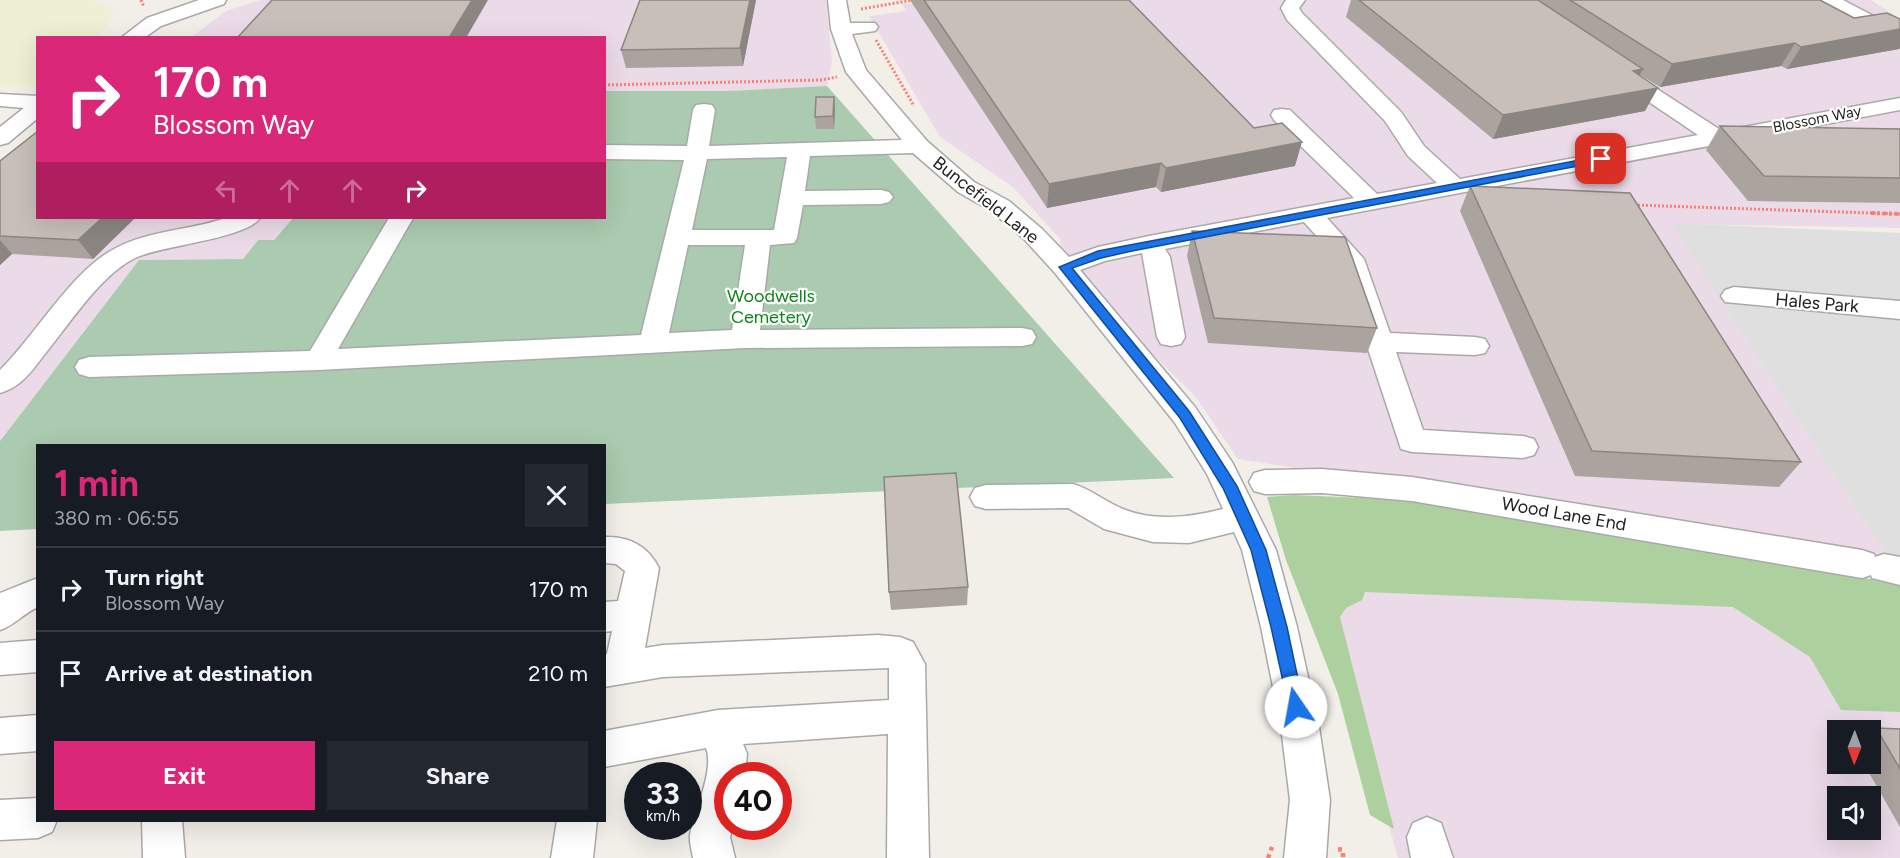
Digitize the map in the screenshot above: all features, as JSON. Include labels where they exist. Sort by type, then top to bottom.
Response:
[{"type":"street","points":[[154,22],[160,8],[160,0]]},
{"type":"street","points":[[133,36],[154,22],[217,0]]},
{"type":"street","name":"Buncefield Lane","points":[[837,0],[841,29],[856,72],[919,146],[966,187],[1000,206],[1033,234],[1064,267],[1185,415],[1221,470],[1258,550],[1279,627],[1300,728],[1310,800],[1305,858]]},
{"type":"street","points":[[1296,0],[1290,8],[1294,16],[1393,117],[1416,151],[1454,186]]},
{"type":"street","points":[[1829,0],[1900,38]]},
{"type":"street","points":[[841,29],[865,18]]},
{"type":"street","points":[[1608,65],[1718,138]]},
{"type":"street","points":[[0,100],[36,102]]},
{"type":"street","name":"Blossom Way","points":[[1064,267],[1098,255],[1149,244],[1900,104]]},
{"type":"street","points":[[0,138],[36,110]]},
{"type":"street","points":[[653,344],[697,153],[704,110]]},
{"type":"street","points":[[1721,114],[1749,132]]},
{"type":"street","points":[[1282,115],[1372,203]]},
{"type":"street","points":[[606,152],[697,153],[919,146]]},
{"type":"street","points":[[678,237],[785,238],[794,198],[800,150]]},
{"type":"street","points":[[794,198],[881,197]]},
{"type":"street","points":[[1311,214],[1351,259],[1412,441],[1523,447]]},
{"type":"street","points":[[0,383],[11,377],[98,272],[125,253],[158,242],[215,230],[245,219]]},
{"type":"street","points":[[318,360],[400,219]]},
{"type":"street","points":[[745,339],[758,239]]},
{"type":"street","points":[[1149,244],[1157,257],[1171,337]]},
{"type":"street","name":"Hales Park","points":[[1734,296],[1895,316]]},
{"type":"street","points":[[89,367],[318,360],[745,339],[1022,337]]},
{"type":"street","points":[[1378,342],[1475,346]]},
{"type":"street","name":"Wood Lane End","points":[[1265,482],[1322,481],[1412,489],[1882,568]]},
{"type":"street","points":[[986,497],[1073,496],[1115,520],[1153,529],[1189,530],[1244,517]]},
{"type":"street","points":[[606,550],[634,556],[642,568],[619,616],[614,669],[675,660],[878,651],[900,653],[907,664],[908,858]]},
{"type":"street","points":[[0,615],[13,604],[36,593]]},
{"type":"street","points":[[0,659],[36,656]]},
{"type":"street","points":[[606,749],[718,728],[906,716]]},
{"type":"street","points":[[714,858],[710,837],[724,782],[728,754],[718,728]]},
{"type":"street","points":[[0,736],[36,733]]},
{"type":"street","points":[[0,820],[36,818]]},
{"type":"street","points":[[162,822],[165,858]]},
{"type":"street","points":[[572,858],[577,822]]},
{"type":"path","points":[[913,0],[865,18],[918,113]]},
{"type":"path","points":[[606,85],[821,80],[856,72]]},
{"type":"path","points":[[1625,204],[1653,207],[1900,214]]},
{"type":"shaded area","points":[[260,0],[826,0],[832,61],[827,86],[730,91],[606,91],[606,36],[193,36],[226,11]]},
{"type":"shaded area","points":[[929,0],[1871,0],[1900,19],[1900,228],[1671,224],[1889,559],[1238,459],[1195,396],[1064,267],[1060,239],[1013,187],[940,137],[869,16],[906,11],[902,4]]},
{"type":"shaded area","points":[[0,177],[36,216],[36,219],[292,219],[273,240],[258,240],[243,259],[139,260],[0,441]]},
{"type":"shaded area","points":[[1670,223],[1900,233],[1900,562],[1889,559]]},
{"type":"shaded area","points":[[1322,585],[1730,602],[1900,625],[1900,858],[1398,858]]},
{"type":"green space","points":[[0,0],[94,0],[114,10],[107,26],[97,36],[36,36],[36,86],[0,87]]},
{"type":"green space","name":"Woodwells Cemetery","points":[[827,86],[1174,478],[606,504],[606,444],[36,444],[36,529],[0,531],[0,441],[139,260],[243,259],[258,240],[274,240],[292,219],[606,219],[606,91],[730,91]]},
{"type":"green space","points":[[1293,495],[1366,498],[1457,506],[1725,550],[1900,585],[1900,712],[1841,710],[1810,657],[1733,607],[1365,592],[1362,600],[1346,608],[1340,617],[1394,829],[1370,815],[1338,694],[1286,560],[1267,497]]},
{"type":"building","points":[[272,0],[472,0],[450,36],[239,36]]},
{"type":"building","points":[[640,0],[750,0],[740,48],[621,50]]},
{"type":"building","points":[[924,0],[1129,0],[1254,128],[1282,123],[1302,142],[1166,168],[1161,163],[1049,184]]},
{"type":"building","points":[[1359,0],[1538,0],[1643,69],[1633,71],[1658,88],[1503,115]]},
{"type":"building","points":[[1570,0],[1820,0],[1854,18],[1887,13],[1900,19],[1900,29],[1801,47],[1795,43],[1672,64]]},
{"type":"building","points":[[816,97],[834,97],[833,116],[815,117]]},
{"type":"building","points":[[1720,126],[1900,129],[1900,178],[1764,176]]},
{"type":"building","points":[[36,133],[36,219],[101,219],[78,240],[0,236],[0,161]]},
{"type":"building","points":[[1470,186],[1630,193],[1801,462],[1592,451]]},
{"type":"building","points":[[1192,231],[1345,237],[1377,328],[1214,318]]},
{"type":"building","points":[[956,473],[968,587],[889,592],[884,477]]},
{"type":"building","points":[[1881,728],[1900,729],[1900,769],[1881,737]]},
{"type":"route","points":[[1296,707],[1279,627],[1258,550],[1230,486],[1185,415],[1064,267],[1098,255],[1132,248],[1601,159]]}]
